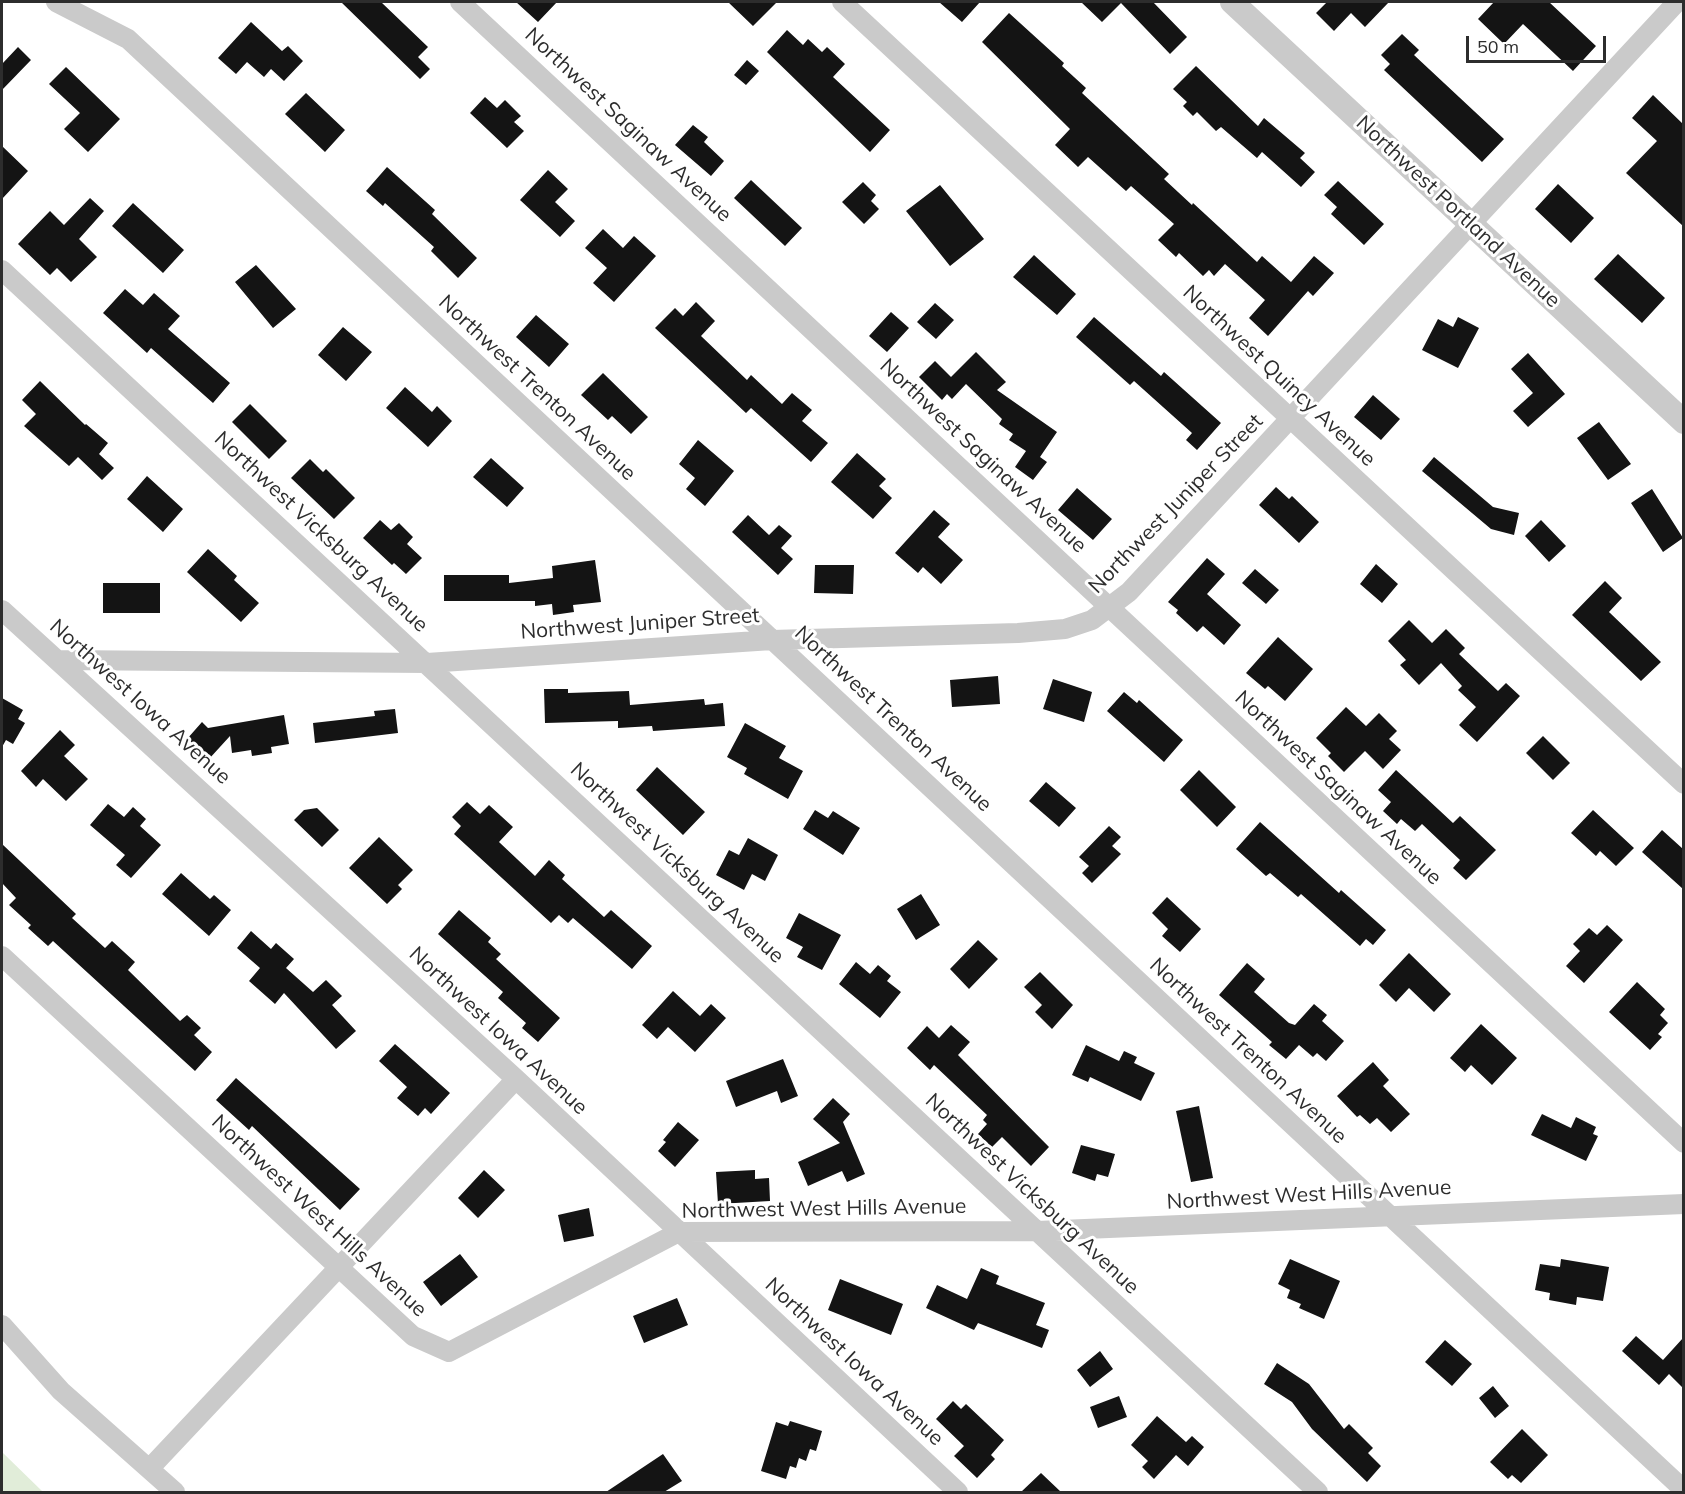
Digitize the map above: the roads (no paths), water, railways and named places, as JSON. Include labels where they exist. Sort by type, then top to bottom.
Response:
[{"type":"street","name":"Northwest Trenton Avenue","points":[[56,2],[128,39],[1683,1490]]},
{"type":"street","name":"Northwest Saginaw Avenue","points":[[460,2],[1683,1143]]},
{"type":"street","name":"Northwest Quincy Avenue","points":[[842,2],[1683,784]]},
{"type":"street","name":"Northwest Portland Avenue","points":[[1232,2],[1683,422]]},
{"type":"street","name":"Northwest Juniper Street","points":[[59,660],[427,663],[772,640],[1018,633],[1065,629],[1092,620],[1129,592],[1677,2]]},
{"type":"street","name":"Northwest Vicksburg Avenue","points":[[2,270],[1318,1492]]},
{"type":"street","name":"Northwest Iowa Avenue","points":[[2,610],[516,1079],[958,1492]]},
{"type":"street","name":"Northwest West Hills Avenue","points":[[2,957],[412,1336],[450,1352],[679,1232],[1037,1231],[1683,1204]]},
{"type":"street","points":[[150,1468],[340,1269],[516,1079]]},
{"type":"street","points":[[2,1325],[62,1391],[175,1492]]}]
